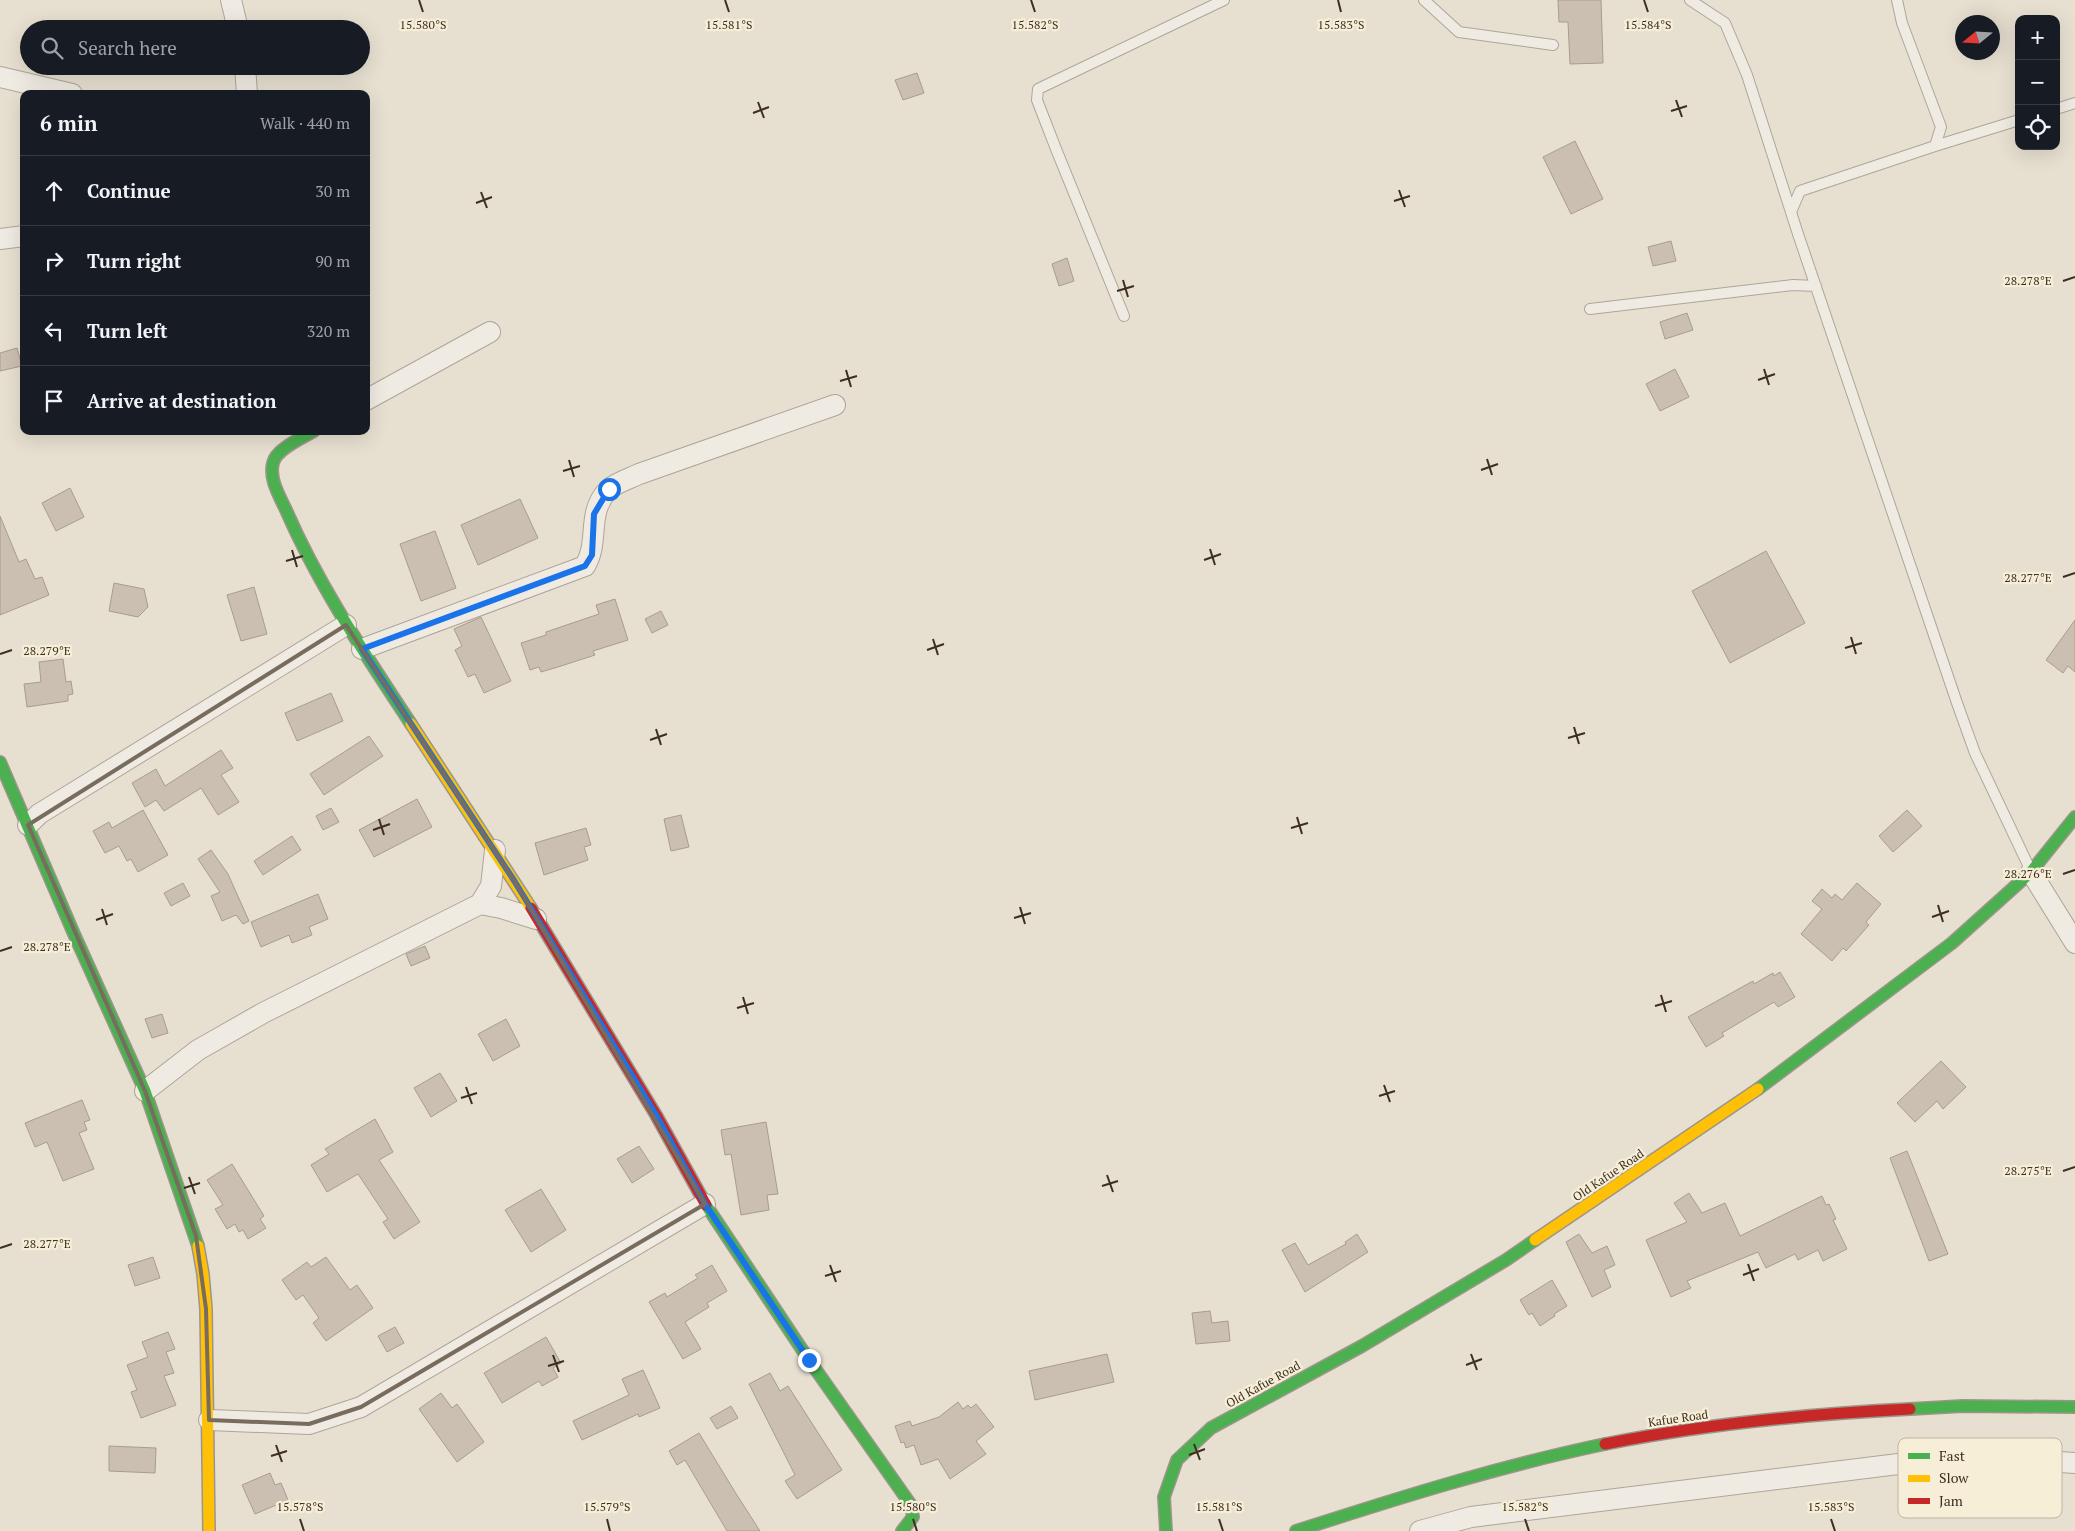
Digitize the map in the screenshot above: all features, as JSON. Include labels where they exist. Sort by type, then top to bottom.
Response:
[{"type":"main road","points":[[307,435],[282,450],[273,461],[271,476],[300,542],[346,625],[495,850],[632,1075],[705,1204],[809,1360],[911,1505],[913,1517],[902,1531]]},
{"type":"main road","points":[[0,762],[74,934],[145,1091],[196,1236],[203,1274],[206,1309],[209,1531]]},
{"type":"main road","name":"Old Kafue Road","points":[[1166,1531],[1164,1497],[1177,1460],[1211,1428],[1362,1346],[1506,1260],[1743,1100],[1952,943],[2031,872],[2075,817]]},
{"type":"main road","name":"Kafue Road","points":[[1296,1531],[1472,1476],[1544,1457],[1655,1434],[1833,1413],[1963,1406],[2075,1407]]},
{"type":"street","points":[[231,0],[236,20]]},
{"type":"street","points":[[246,75],[247,90]]},
{"type":"street","points":[[0,77],[55,90]]},
{"type":"street","points":[[0,239],[20,236]]},
{"type":"street","points":[[370,398],[490,332]]},
{"type":"street","points":[[362,649],[585,566],[592,555],[594,514],[609,489],[640,474],[835,406]]},
{"type":"street","points":[[28,825],[39,814],[346,625]]},
{"type":"street","points":[[145,1091],[214,1040],[263,1013],[480,904],[491,886],[495,850]]},
{"type":"street","points":[[2031,872],[2075,943]]},
{"type":"street","points":[[480,904],[501,908],[536,919]]},
{"type":"street","points":[[209,1420],[309,1424],[361,1407],[705,1204]]},
{"type":"street","points":[[2062,1461],[2075,1462]]},
{"type":"street","points":[[1420,1531],[1471,1517],[1898,1464]]},
{"type":"lane","points":[[1124,316],[1053,141],[1038,100],[1038,89],[1224,0]]},
{"type":"lane","points":[[1424,0],[1459,32],[1553,45]]},
{"type":"lane","points":[[1690,0],[1725,23],[1747,75],[1791,212],[1975,753],[2031,872]]},
{"type":"lane","points":[[1897,0],[1902,23],[1941,126],[1935,146]]},
{"type":"lane","points":[[2060,108],[2075,103]]},
{"type":"lane","points":[[1791,212],[1800,191],[2015,121]]},
{"type":"lane","points":[[1590,309],[1784,286],[1816,286]]},
{"type":"highlighted area","points":[[346,625],[515,882],[705,1204],[361,1407],[309,1424],[209,1420],[206,1309],[196,1236],[145,1091],[28,825]]},
{"type":"building","points":[[1558,0],[1601,0],[1603,63],[1570,64],[1568,22],[1559,22]]},
{"type":"building","points":[[917,73],[924,93],[903,100],[895,80]]},
{"type":"building","points":[[1575,141],[1603,199],[1571,214],[1543,157]]},
{"type":"building","points":[[1671,241],[1676,261],[1653,266],[1648,247]]},
{"type":"building","points":[[1067,258],[1074,281],[1059,286],[1052,264]]},
{"type":"building","points":[[1687,313],[1693,330],[1665,339],[1660,322]]},
{"type":"building","points":[[17,348],[20,366],[0,371],[0,353]]},
{"type":"building","points":[[1675,369],[1689,397],[1660,411],[1646,384]]},
{"type":"building","points":[[70,488],[84,517],[56,531],[42,503]]},
{"type":"building","points":[[520,499],[538,538],[478,565],[461,525]]},
{"type":"building","points":[[0,516],[19,562],[26,559],[35,579],[42,577],[49,595],[0,615]]},
{"type":"building","points":[[435,531],[456,588],[421,601],[400,544]]},
{"type":"building","points":[[1766,551],[1805,623],[1730,663],[1692,591]]},
{"type":"building","points":[[114,583],[144,589],[148,607],[138,617],[109,611]]},
{"type":"building","points":[[254,587],[267,634],[241,641],[227,595]]},
{"type":"building","points":[[615,599],[628,640],[593,651],[595,655],[558,667],[541,672],[539,667],[530,670],[521,643],[546,635],[546,632],[599,614],[596,605]]},
{"type":"building","points":[[661,611],[668,625],[652,633],[645,619]]},
{"type":"building","points":[[481,617],[511,681],[484,693],[475,674],[468,677],[455,650],[462,646],[454,629]]},
{"type":"building","points":[[2075,620],[2075,672],[2068,666],[2063,673],[2046,660]]},
{"type":"building","points":[[63,659],[66,682],[71,681],[73,694],[68,695],[68,701],[27,707],[24,684],[41,682],[39,662]]},
{"type":"building","points":[[331,693],[343,721],[297,741],[285,713]]},
{"type":"building","points":[[369,736],[383,756],[324,795],[310,774]]},
{"type":"building","points":[[221,750],[233,768],[221,775],[239,802],[218,815],[201,788],[164,811],[156,800],[145,807],[132,783],[156,769],[165,786]]},
{"type":"building","points":[[417,799],[432,827],[374,857],[359,830]]},
{"type":"building","points":[[331,808],[339,822],[323,830],[316,816]]},
{"type":"building","points":[[143,810],[168,855],[138,872],[131,859],[127,861],[119,846],[105,853],[93,831],[109,822],[112,828]]},
{"type":"building","points":[[1907,810],[1922,826],[1893,852],[1879,836]]},
{"type":"building","points":[[681,815],[689,847],[671,851],[664,819]]},
{"type":"building","points":[[586,828],[591,845],[584,847],[588,860],[544,875],[535,843]]},
{"type":"building","points":[[292,836],[301,850],[263,875],[254,861]]},
{"type":"building","points":[[211,850],[228,874],[249,921],[243,924],[236,915],[222,921],[211,896],[220,892],[198,859]]},
{"type":"building","points":[[183,883],[190,896],[171,906],[164,893]]},
{"type":"building","points":[[1857,883],[1881,904],[1866,922],[1869,925],[1846,951],[1843,948],[1832,961],[1801,934],[1822,909],[1812,901],[1822,889],[1832,898],[1835,894],[1842,900]]},
{"type":"building","points":[[318,894],[328,919],[309,927],[312,935],[292,943],[289,935],[261,947],[251,922]]},
{"type":"building","points":[[425,946],[430,958],[411,966],[406,954]]},
{"type":"building","points":[[1780,972],[1795,997],[1778,1007],[1774,1002],[1722,1033],[1724,1036],[1706,1047],[1688,1017],[1753,981],[1754,984],[1773,973],[1774,976]]},
{"type":"building","points":[[162,1014],[168,1033],[152,1038],[145,1019]]},
{"type":"building","points":[[506,1019],[520,1046],[493,1061],[478,1034]]},
{"type":"building","points":[[1941,1061],[1966,1087],[1943,1109],[1937,1101],[1915,1122],[1897,1103]]},
{"type":"building","points":[[440,1073],[457,1101],[431,1117],[414,1088]]},
{"type":"building","points":[[82,1100],[90,1120],[84,1122],[87,1130],[79,1133],[94,1169],[63,1181],[47,1142],[35,1147],[25,1123]]},
{"type":"building","points":[[375,1119],[393,1152],[379,1160],[420,1222],[394,1239],[383,1222],[388,1219],[358,1174],[327,1192],[311,1165],[329,1154],[325,1149]]},
{"type":"building","points":[[766,1122],[778,1194],[767,1195],[769,1210],[741,1215],[731,1154],[725,1155],[721,1130]]},
{"type":"building","points":[[639,1146],[654,1169],[632,1183],[617,1159]]},
{"type":"building","points":[[1907,1151],[1948,1254],[1929,1261],[1890,1158]]},
{"type":"building","points":[[232,1164],[264,1216],[260,1219],[266,1228],[248,1239],[243,1230],[239,1232],[235,1224],[227,1229],[215,1209],[223,1205],[207,1180]]},
{"type":"building","points":[[541,1189],[566,1230],[531,1252],[505,1210]]},
{"type":"building","points":[[1689,1193],[1702,1213],[1725,1203],[1740,1236],[1822,1196],[1826,1205],[1829,1204],[1836,1219],[1833,1220],[1847,1249],[1823,1261],[1818,1250],[1798,1260],[1795,1254],[1766,1268],[1758,1252],[1687,1281],[1691,1288],[1671,1297],[1646,1240],[1687,1222],[1674,1203]]},
{"type":"building","points":[[1357,1234],[1368,1252],[1305,1292],[1282,1250],[1295,1243],[1308,1265],[1346,1244],[1345,1242]]},
{"type":"building","points":[[1579,1234],[1592,1253],[1607,1246],[1615,1265],[1604,1270],[1611,1287],[1592,1297],[1566,1242]]},
{"type":"building","points":[[153,1257],[160,1278],[135,1286],[128,1265]]},
{"type":"building","points":[[326,1257],[350,1290],[357,1285],[373,1308],[326,1341],[313,1323],[319,1318],[303,1295],[296,1300],[282,1280],[307,1262],[311,1267]]},
{"type":"building","points":[[712,1265],[727,1291],[707,1303],[709,1307],[685,1322],[701,1349],[683,1359],[649,1302],[665,1293],[667,1297],[698,1278],[695,1275]]},
{"type":"building","points":[[1552,1280],[1567,1306],[1540,1326],[1532,1313],[1529,1315],[1520,1300]]},
{"type":"building","points":[[1210,1311],[1212,1323],[1228,1321],[1230,1341],[1196,1344],[1192,1313]]},
{"type":"building","points":[[395,1327],[404,1343],[387,1352],[378,1336]]},
{"type":"building","points":[[168,1332],[175,1349],[166,1352],[174,1373],[164,1376],[176,1405],[141,1418],[131,1392],[137,1390],[127,1365],[148,1357],[142,1342]]},
{"type":"building","points":[[546,1337],[561,1363],[553,1368],[558,1377],[542,1386],[539,1381],[502,1403],[484,1373]]},
{"type":"building","points":[[1107,1354],[1114,1382],[1035,1400],[1029,1371]]},
{"type":"building","points":[[643,1370],[660,1408],[639,1417],[638,1414],[582,1440],[573,1421],[629,1395],[622,1379]]},
{"type":"building","points":[[770,1373],[780,1391],[788,1386],[842,1470],[797,1499],[785,1481],[795,1475],[749,1384]]},
{"type":"building","points":[[441,1393],[452,1408],[457,1404],[484,1442],[457,1462],[419,1409]]},
{"type":"building","points":[[958,1402],[963,1409],[968,1405],[971,1408],[976,1404],[994,1427],[976,1441],[986,1454],[950,1479],[938,1459],[921,1465],[914,1445],[906,1448],[904,1442],[901,1443],[895,1426],[910,1421],[912,1426],[939,1417]]},
{"type":"building","points":[[731,1406],[738,1418],[717,1429],[710,1418]]},
{"type":"building","points":[[699,1433],[760,1531],[727,1531],[685,1460],[677,1465],[669,1451]]},
{"type":"building","points":[[109,1446],[156,1448],[155,1473],[109,1471]]},
{"type":"building","points":[[270,1473],[275,1485],[281,1483],[288,1500],[255,1514],[242,1485]]},
{"type":"traffic: fast","points":[[307,435],[290,444],[275,458],[272,469],[275,487],[328,593],[411,724]]},
{"type":"traffic: fast","points":[[0,762],[74,934],[145,1091],[198,1246]]},
{"type":"traffic: fast","points":[[1758,1089],[1952,943],[2031,872],[2075,817]]},
{"type":"traffic: fast","points":[[706,1205],[809,1360],[911,1505],[913,1517],[902,1531]]},
{"type":"traffic: fast","points":[[1166,1531],[1164,1497],[1177,1460],[1211,1428],[1362,1346],[1506,1260],[1535,1240]]},
{"type":"traffic: fast","points":[[1910,1409],[1963,1406],[2075,1407]]},
{"type":"traffic: fast","points":[[1296,1531],[1488,1472],[1605,1444]]},
{"type":"traffic: slow","points":[[411,724],[531,908]]},
{"type":"traffic: slow","points":[[1535,1240],[1758,1089]]},
{"type":"traffic: slow","points":[[198,1246],[206,1309],[209,1531]]},
{"type":"traffic: jam","points":[[531,908],[656,1115],[706,1205]]},
{"type":"traffic: jam","points":[[1605,1444],[1719,1425],[1910,1409]]},
{"type":"route","points":[[609,489],[594,514],[592,555],[585,566],[362,649],[495,850],[623,1059],[705,1204],[809,1360]]}]
